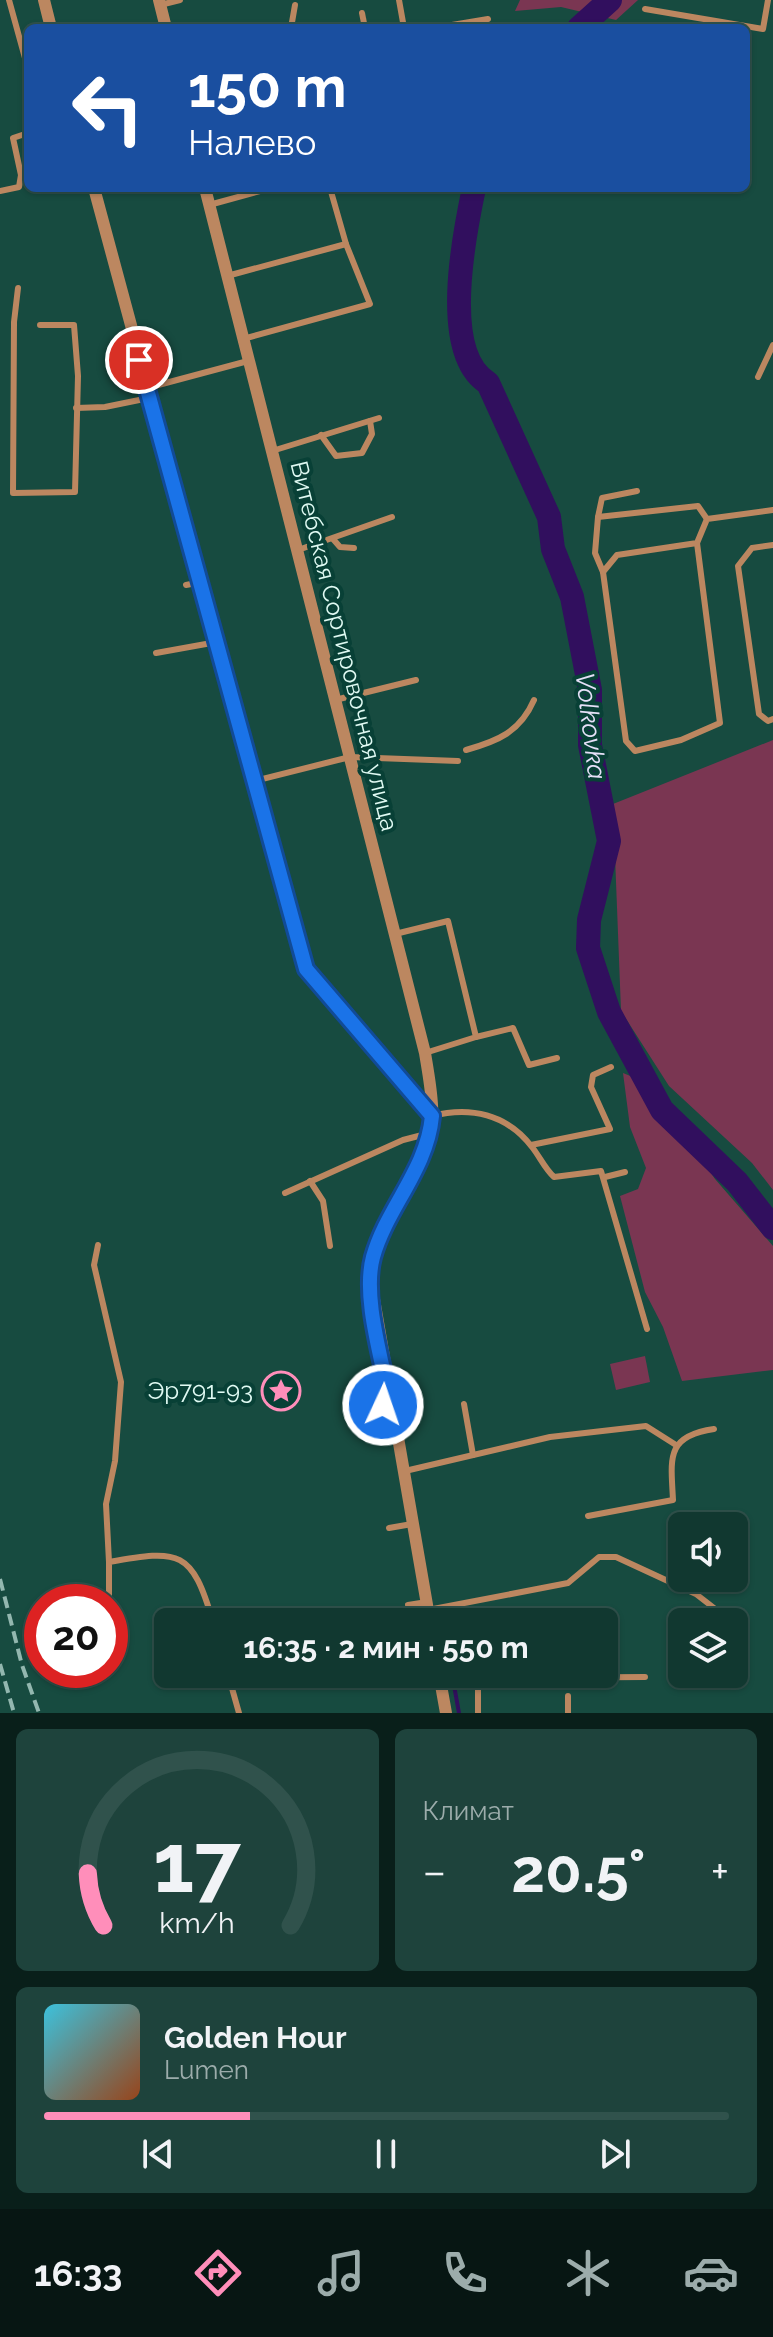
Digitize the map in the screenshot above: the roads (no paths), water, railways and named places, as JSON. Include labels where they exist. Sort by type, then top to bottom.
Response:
[{"type":"street","points":[[44,0],[50,24]]},
{"type":"street","points":[[160,2],[165,24]]},
{"type":"street","points":[[97,192],[148,393],[306,969],[432,1116]]},
{"type":"street","name":"Витебская Сортировочная улица","points":[[206,192],[425,1053],[432,1116],[427,1150],[383,1230],[370,1276],[428,1608]]},
{"type":"street","points":[[442,1688],[446,1713]]},
{"type":"lane","points":[[9,0],[24,54]]},
{"type":"lane","points":[[160,2],[180,0]]},
{"type":"lane","points":[[399,0],[403,24]]},
{"type":"lane","points":[[750,27],[763,29],[768,0]]},
{"type":"lane","points":[[292,24],[295,5]]},
{"type":"lane","points":[[645,9],[734,24]]},
{"type":"lane","points":[[362,13],[364,24]]},
{"type":"lane","points":[[458,24],[488,19]]},
{"type":"lane","points":[[0,191],[19,187],[21,175],[13,138],[24,134]]},
{"type":"lane","points":[[209,205],[256,192]]},
{"type":"lane","points":[[243,339],[370,304],[346,244],[331,192]]},
{"type":"lane","points":[[227,276],[346,244]]},
{"type":"lane","points":[[18,288],[14,335],[13,493],[75,492],[78,376],[74,325],[40,325]]},
{"type":"lane","points":[[758,377],[773,345]]},
{"type":"lane","points":[[76,408],[105,407],[249,361]]},
{"type":"lane","points":[[272,451],[379,418]]},
{"type":"lane","points":[[321,435],[336,456],[362,453],[372,434],[370,421]]},
{"type":"lane","points":[[637,491],[602,498],[595,553],[603,572],[626,741],[635,751],[681,740],[720,723],[697,543],[707,519]]},
{"type":"lane","points":[[598,517],[698,506],[707,519]]},
{"type":"lane","points":[[707,519],[773,510]]},
{"type":"lane","points":[[297,550],[392,517]]},
{"type":"lane","points":[[333,539],[340,547],[354,548]]},
{"type":"lane","points":[[603,572],[617,555],[697,543]]},
{"type":"lane","points":[[773,545],[752,548],[738,566],[759,714],[768,721],[773,719]]},
{"type":"lane","points":[[186,585],[201,582]]},
{"type":"lane","points":[[156,653],[217,642]]},
{"type":"lane","points":[[335,700],[416,680]]},
{"type":"lane","points":[[466,750],[514,731],[525,720],[534,700]]},
{"type":"lane","points":[[254,781],[350,757],[458,761]]},
{"type":"lane","points":[[395,934],[448,921],[476,1037]]},
{"type":"lane","points":[[425,1053],[513,1028],[529,1065],[557,1058]]},
{"type":"lane","points":[[531,1145],[610,1129],[591,1087],[593,1075],[611,1067]]},
{"type":"lane","points":[[432,1116],[467,1109],[482,1112],[508,1125],[531,1145],[554,1177],[601,1171],[647,1329]]},
{"type":"lane","points":[[285,1193],[416,1134],[430,1133]]},
{"type":"lane","points":[[605,1177],[625,1172]]},
{"type":"lane","points":[[310,1181],[323,1201],[330,1246]]},
{"type":"lane","points":[[98,1245],[94,1265],[121,1382],[115,1461],[106,1504],[109,1584]]},
{"type":"lane","points":[[367,1408],[390,1403]]},
{"type":"lane","points":[[464,1404],[473,1455]]},
{"type":"lane","points":[[403,1472],[550,1437],[646,1426],[676,1445]]},
{"type":"lane","points":[[588,1516],[673,1500],[671,1460],[676,1445],[694,1432],[714,1429]]},
{"type":"lane","points":[[389,1528],[412,1524]]},
{"type":"lane","points":[[109,1562],[157,1554],[178,1557],[189,1565],[203,1587],[209,1608]]},
{"type":"lane","points":[[444,1608],[568,1583],[599,1557],[616,1557],[696,1594],[714,1608]]},
{"type":"lane","points":[[408,1605],[418,1608]]},
{"type":"lane","points":[[478,1713],[478,1687],[489,1678],[645,1677]]},
{"type":"lane","points":[[232,1688],[239,1713]]},
{"type":"lane","points":[[568,1696],[568,1713]]},
{"type":"waterway","name":"Volkovka","points":[[583,24],[610,0]]},
{"type":"waterway","name":"Volkovka","points":[[473,192],[459,292],[464,347],[473,368],[488,383],[549,517],[553,549],[572,597],[590,690],[590,745],[609,841],[589,920],[588,948],[609,1012],[662,1110],[737,1182],[773,1228]]},
{"type":"waterway","points":[[455,1688],[459,1713]]},
{"type":"railway","points":[[0,1579],[22,1665],[39,1713]]},
{"type":"railway","points":[[0,1664],[14,1713]]},
{"type":"place","name":"Эр791-93","points":[[281,1391]]}]
